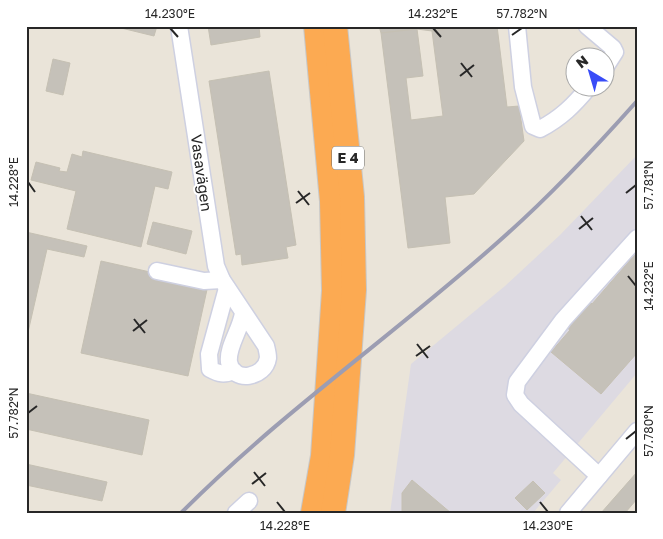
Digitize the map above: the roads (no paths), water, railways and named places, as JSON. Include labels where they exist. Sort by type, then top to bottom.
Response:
[{"type":"highway","name":"E 4","points":[[313,513],[323,456],[334,291],[332,201],[316,26]]},
{"type":"highway","name":"E 4","points":[[333,513],[342,455],[354,290],[352,197],[335,26]]},
{"type":"street","name":"Vasavägen","points":[[179,26],[212,253],[225,284],[266,346],[268,358],[265,366],[257,374],[243,376],[234,371],[226,374],[210,369],[209,354],[225,284]]},
{"type":"street","points":[[517,26],[523,87],[533,126],[540,129],[554,122],[580,98]]},
{"type":"street","points":[[587,26],[614,48]]},
{"type":"street","points":[[599,476],[520,404],[515,395],[517,382],[563,320],[637,238]]},
{"type":"street","points":[[157,271],[225,284]]},
{"type":"street","points":[[234,371],[229,362],[230,349],[242,323],[243,313]]},
{"type":"street","points":[[568,513],[637,431]]},
{"type":"street","points":[[236,513],[249,500]]},
{"type":"railway","points":[[181,513],[260,440],[426,304],[507,234],[574,169],[637,101]]}]
